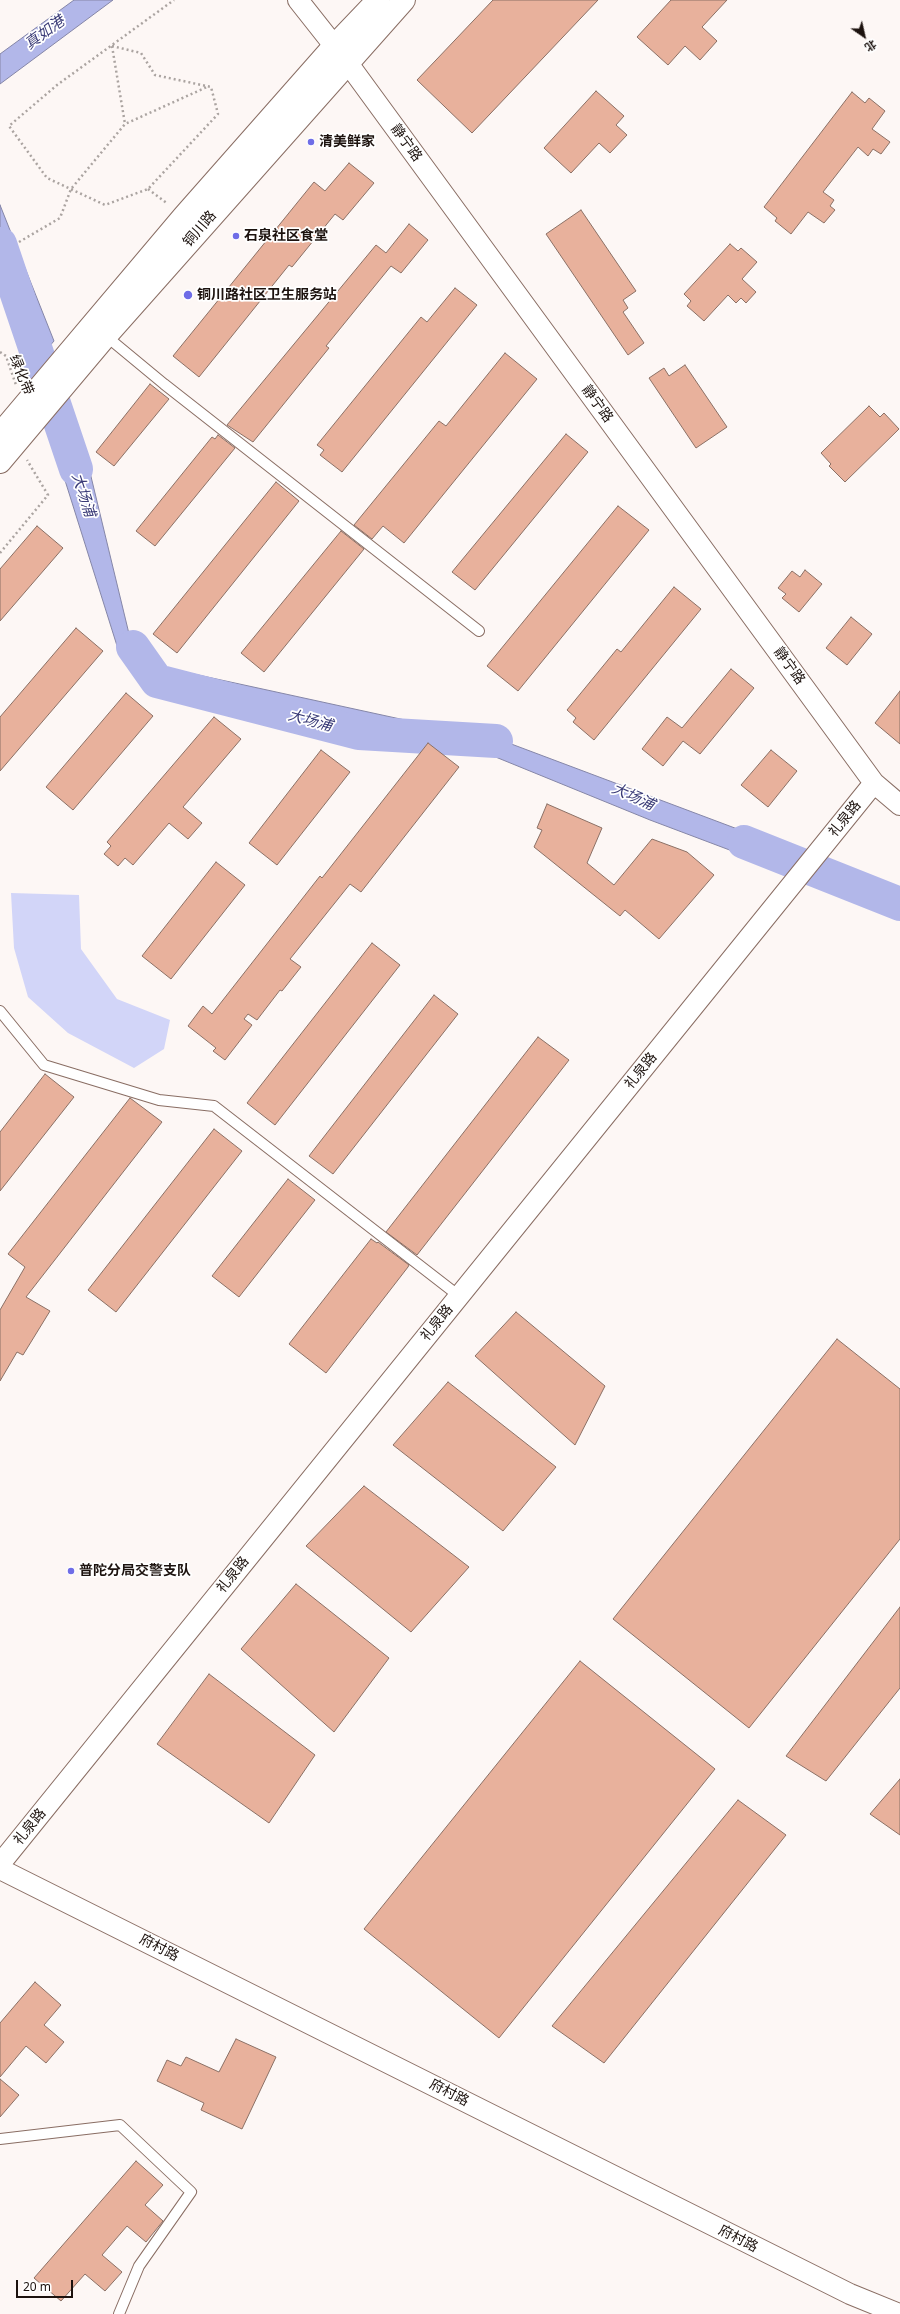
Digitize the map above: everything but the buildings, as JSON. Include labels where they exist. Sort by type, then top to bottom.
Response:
[{"type":"main road","name":"铜川路","points":[[62,374],[106,336],[340,54],[378,0]]},
{"type":"main road","name":"铜川路","points":[[0,462],[5,433],[62,374],[184,216],[340,54],[404,0]]},
{"type":"street","name":"静宁路","points":[[298,0],[340,54],[874,783],[900,805]]},
{"type":"street","name":"礼泉路","points":[[0,1864],[874,783]]},
{"type":"street","name":"府村路","points":[[0,1869],[850,2294],[899,2314]]},
{"type":"lane","points":[[106,336],[170,389],[479,631]]},
{"type":"lane","points":[[0,1011],[44,1065],[159,1100],[214,1106],[459,1296]]},
{"type":"lane","points":[[0,2139],[120,2125],[191,2192],[139,2266],[119,2314]]},
{"type":"path","points":[[112,46],[142,53],[154,76],[211,87],[218,114],[148,190],[105,205],[47,178],[9,126],[57,85],[174,0]]},
{"type":"path","points":[[112,46],[125,124]]},
{"type":"path","points":[[19,242],[60,218],[71,189],[125,124],[208,87]]},
{"type":"path","points":[[148,190],[184,216]]},
{"type":"path","name":"绿化带","points":[[0,352],[6,356],[30,408]]},
{"type":"path","points":[[0,553],[48,496],[5,433]]},
{"type":"shaded area","points":[[11,893],[79,895],[81,949],[117,999],[170,1020],[164,1049],[134,1068],[68,1033],[28,997],[14,948]]},
{"type":"water","name":"真如港","points":[[74,0],[113,0],[0,84],[0,54]]},
{"type":"water","points":[[0,205],[54,341],[28,371],[0,292]]},
{"type":"water","points":[[69,413],[87,460],[131,642],[166,668],[506,742],[796,851],[780,869],[650,820],[449,738],[359,733],[157,681],[118,649],[63,474],[61,425]]},
{"type":"water","points":[[830,865],[900,892],[900,916],[814,884]]},
{"type":"waterway","name":"大场浦","points":[[0,244],[76,469]]},
{"type":"waterway","name":"大场浦","points":[[133,647],[157,681],[359,733],[496,741]]},
{"type":"waterway","name":"大场浦","points":[[744,842],[900,904]]},
{"type":"place","name":"清美鲜家","points":[[311,142]]},
{"type":"place","name":"石泉社区食堂","points":[[236,236]]},
{"type":"place","name":"铜川路社区卫生服务站","points":[[188,295]]},
{"type":"place","name":"普陀分局交警支队","points":[[71,1571]]}]
